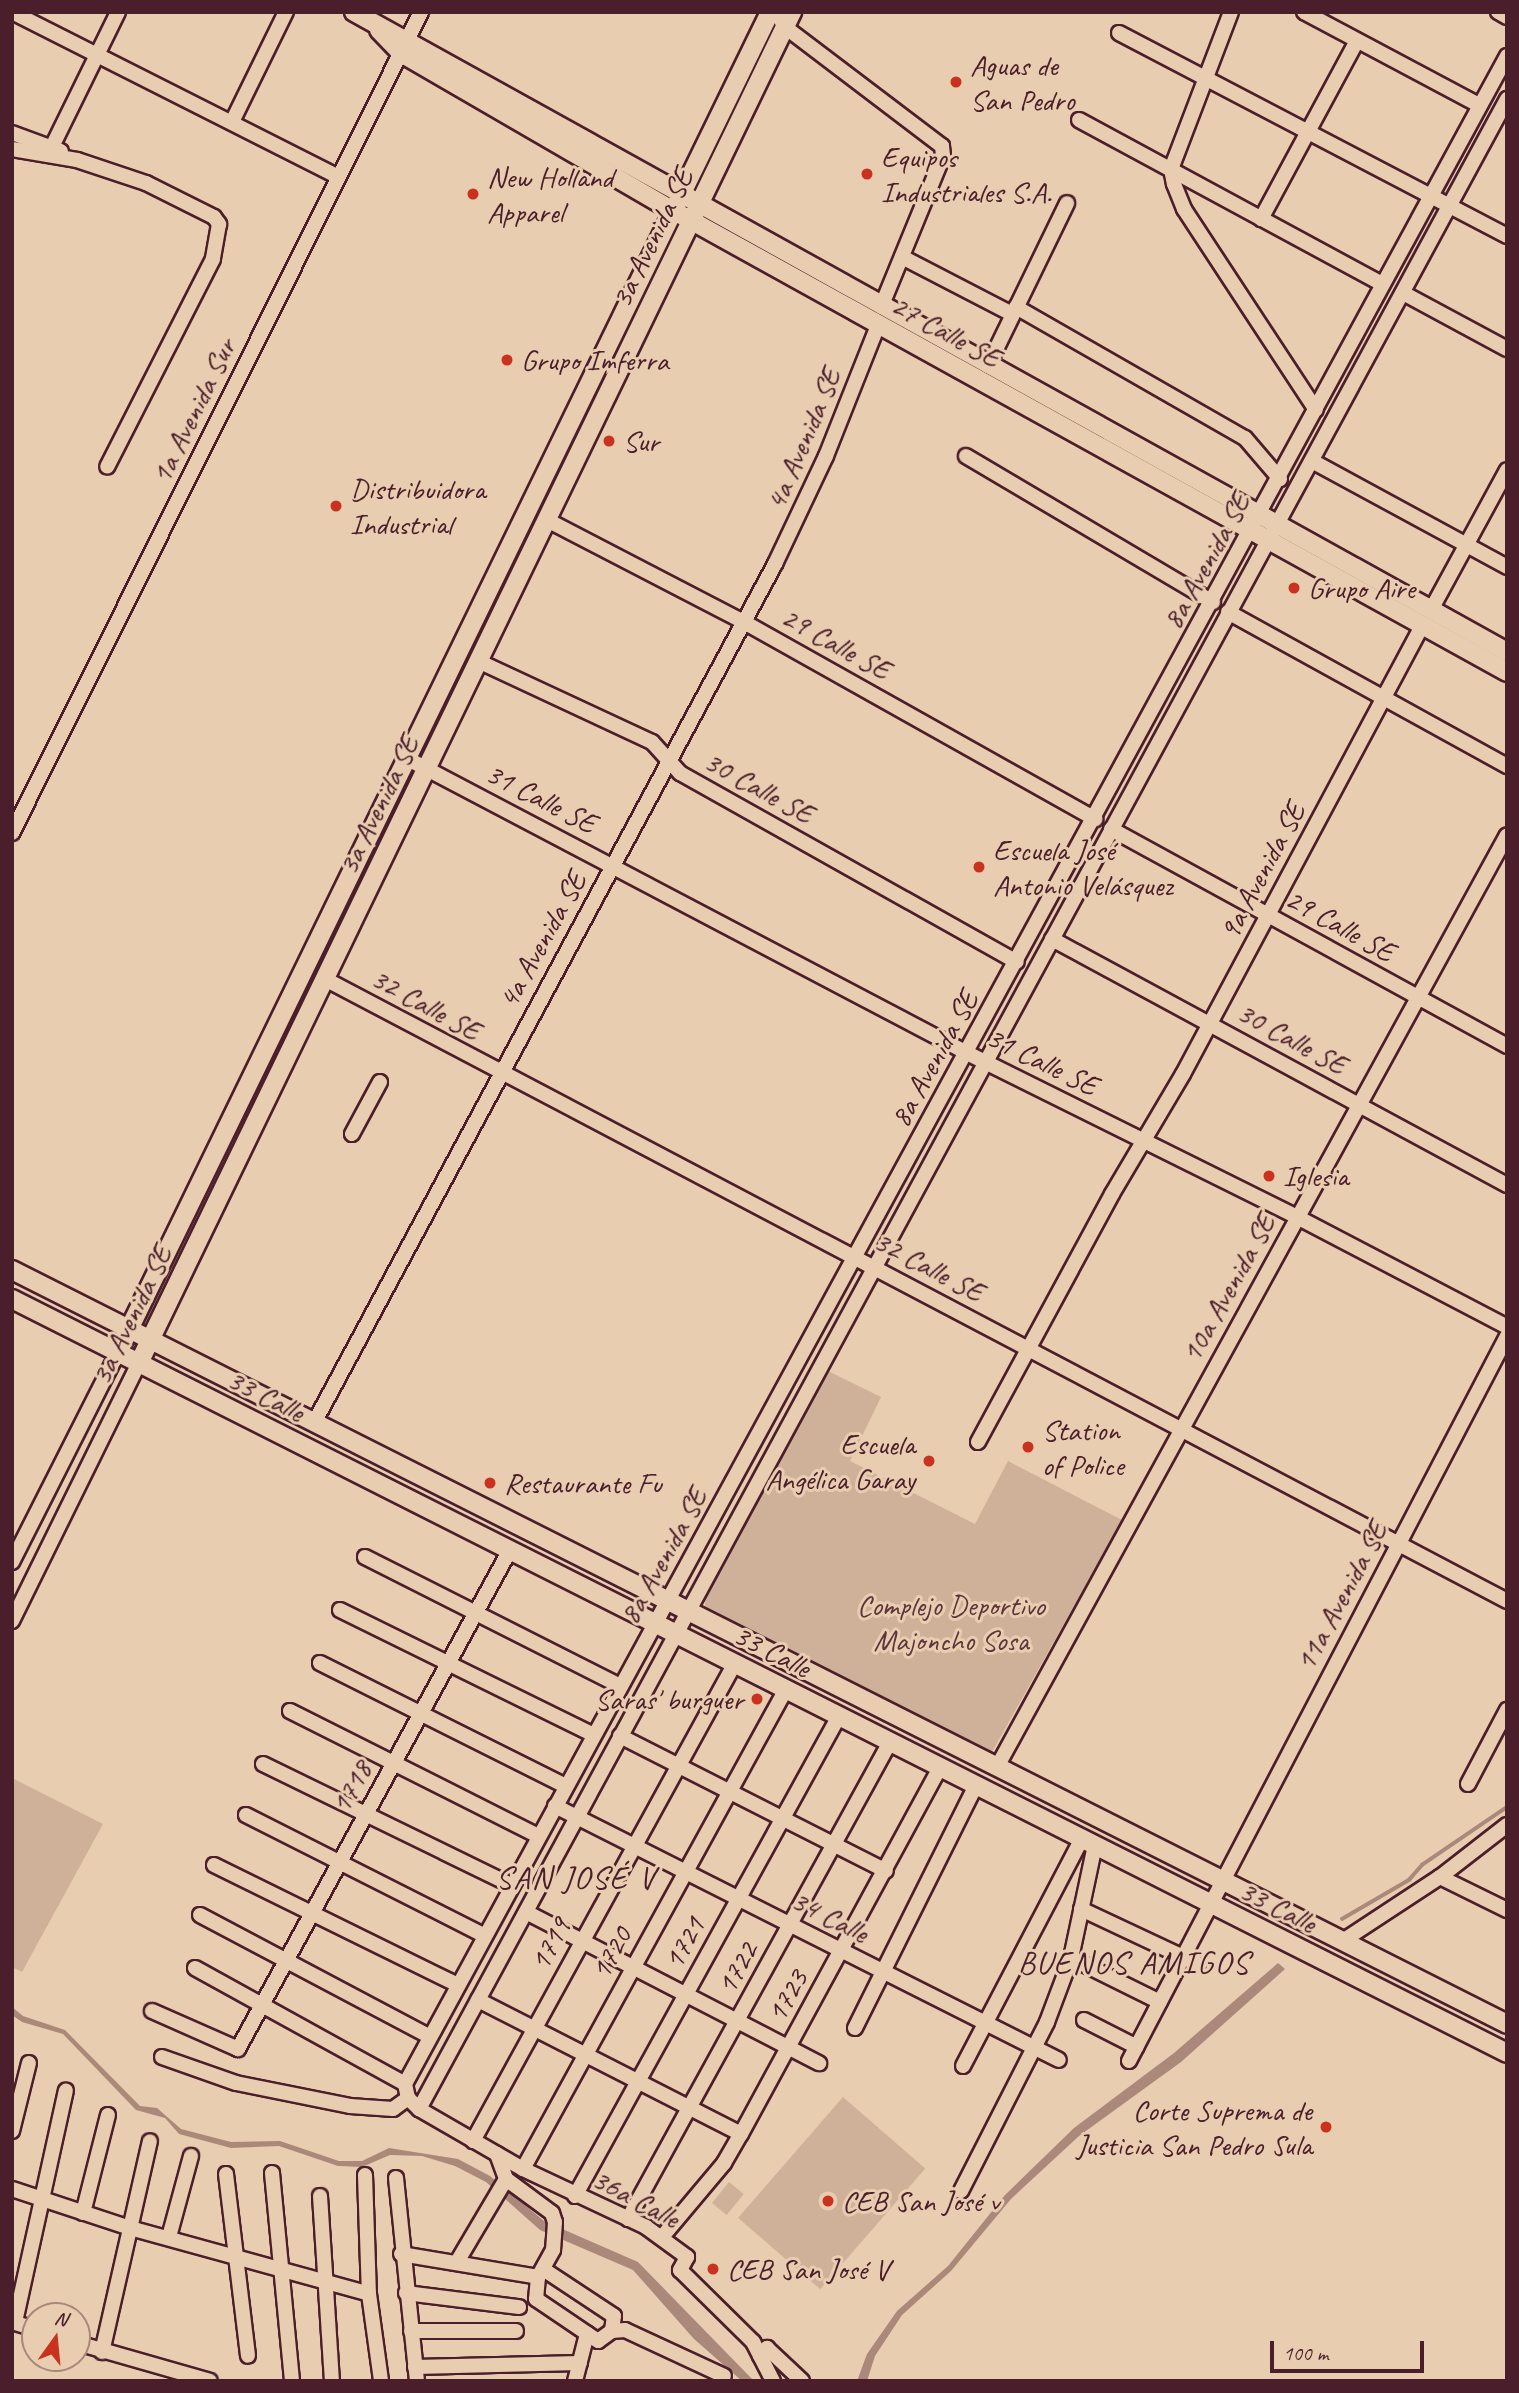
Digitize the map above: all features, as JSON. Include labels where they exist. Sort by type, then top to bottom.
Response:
[{"type":"main road","name":"27 Calle SE","points":[[354,12],[404,46],[695,213],[878,325],[1259,536],[1427,618],[1507,652]]},
{"type":"main road","name":"3a Avenida SE","points":[[118,1352],[770,12]]},
{"type":"main road","name":"3a Avenida SE","points":[[139,1363],[695,213],[784,17]]},
{"type":"main road","name":"27 Calle SE","points":[[695,213],[881,307],[1268,519],[1427,618],[1507,672]]},
{"type":"main road","name":"33 Calle","points":[[12,1270],[151,1338],[667,1603],[1507,2024]]},
{"type":"main road","name":"33 Calle","points":[[12,1298],[1507,2053]]},
{"type":"street","points":[[12,12],[339,177]]},
{"type":"street","points":[[51,151],[118,12]]},
{"type":"street","points":[[232,122],[286,12]]},
{"type":"street","name":"1a Avenida Sur","points":[[12,834],[421,12]]},
{"type":"street","points":[[1231,12],[1171,169],[1184,209],[1316,410]]},
{"type":"street","points":[[1304,12],[1331,18],[1357,41],[1479,105]]},
{"type":"street","points":[[1498,12],[1507,17]]},
{"type":"street","points":[[784,17],[942,146],[943,156],[881,307]]},
{"type":"street","points":[[1119,33],[1308,129],[1507,236]]},
{"type":"street","points":[[1261,219],[1357,41]]},
{"type":"street","name":"8a Avenida SE","points":[[1268,519],[1280,479],[1382,284],[1507,57]]},
{"type":"street","name":"8a Avenida SE","points":[[419,2109],[1228,612],[1268,519],[1312,461],[1448,206],[1502,118],[1507,99]]},
{"type":"street","points":[[1079,120],[1382,284]]},
{"type":"street","points":[[12,133],[51,151],[173,195],[214,217],[219,224],[212,259],[107,467]]},
{"type":"street","points":[[12,149],[51,151]]},
{"type":"street","points":[[988,366],[1067,203]]},
{"type":"street","points":[[902,257],[1014,311],[1245,438],[1280,479]]},
{"type":"street","points":[[1403,293],[1507,349]]},
{"type":"street","name":"4a Avenida SE","points":[[314,1423],[499,1074],[672,761],[744,622],[824,462],[878,325]]},
{"type":"street","points":[[966,456],[1213,602]]},
{"type":"street","points":[[1312,461],[1507,567]]},
{"type":"street","name":"9a Avenida SE","points":[[1028,1349],[1112,1194],[1145,1141],[1210,1023],[1507,470]]},
{"type":"street","name":"29 Calle SE","points":[[547,520],[744,622],[1095,819]]},
{"type":"street","name":"8a Avenida SE","points":[[406,2091],[430,2037],[511,1885],[1213,602],[1259,536]]},
{"type":"street","points":[[1228,612],[1507,766]]},
{"type":"street","name":"30 Calle SE","points":[[478,662],[652,742],[672,761],[680,773],[1017,962]]},
{"type":"street","name":"31 Calle SE","points":[[408,759],[614,864],[967,1053],[1297,1217],[1507,1327]]},
{"type":"street","name":"29 Calle SE","points":[[1111,829],[1507,1045]]},
{"type":"street","name":"10a Avenida SE","points":[[997,1767],[1507,835]]},
{"type":"street","name":"30 Calle SE","points":[[1052,939],[1507,1185]]},
{"type":"street","name":"32 Calle SE","points":[[325,979],[499,1074],[856,1257],[1507,1601]]},
{"type":"street","points":[[352,1134],[380,1082]]},
{"type":"street","name":"11a Avenida SE","points":[[1129,2062],[1507,1336]]},
{"type":"street","points":[[978,1442],[1028,1349]]},
{"type":"street","name":"3a Avenida SE","points":[[12,1562],[118,1352]]},
{"type":"street","name":"3a Avenida SE","points":[[12,1621],[139,1363]]},
{"type":"street","name":"1718","points":[[152,2011],[238,2049],[510,1550]]},
{"type":"street","points":[[365,1557],[620,1686]]},
{"type":"street","points":[[340,1610],[594,1735]]},
{"type":"street","name":"1719","points":[[473,2141],[735,1663]]},
{"type":"street","points":[[320,1664],[566,1786]]},
{"type":"street","name":"1720","points":[[523,2169],[786,1689]]},
{"type":"street","points":[[1468,1784],[1507,1710]]},
{"type":"street","points":[[290,1711],[538,1836]]},
{"type":"street","name":"1721","points":[[575,2196],[839,1716]]},
{"type":"street","points":[[620,1736],[886,1871]]},
{"type":"street","name":"1722","points":[[628,2219],[890,1742]]},
{"type":"street","points":[[263,1764],[511,1885]]},
{"type":"street","name":"1723","points":[[662,2237],[723,2163],[741,2134],[886,1871],[940,1767]]},
{"type":"street","points":[[855,2028],[976,1784]]},
{"type":"street","name":"34 Calle","points":[[555,1806],[1059,2060]]},
{"type":"street","points":[[246,1815],[484,1935]]},
{"type":"street","points":[[1341,1942],[1440,1877],[1507,1825]]},
{"type":"street","points":[[961,2191],[1034,2047],[1071,1958],[1081,1909],[1089,1842]]},
{"type":"street","points":[[963,2066],[983,2022],[1089,1842]]},
{"type":"street","points":[[214,1865],[458,1985]]},
{"type":"street","points":[[1440,1877],[1507,1910]]},
{"type":"street","points":[[1081,1909],[1198,1964]]},
{"type":"street","points":[[526,1912],[819,2063]]},
{"type":"street","points":[[200,1915],[430,2037]]},
{"type":"street","points":[[1071,1958],[1160,2002]]},
{"type":"street","name":"36a Calle","points":[[195,1968],[406,2091],[419,2109],[473,2141],[575,2196],[662,2237],[687,2257],[680,2270],[752,2342],[773,2381]]},
{"type":"street","points":[[478,2000],[741,2134]]},
{"type":"street","points":[[1084,2020],[1137,2047]]},
{"type":"street","points":[[162,2057],[236,2082],[350,2106],[393,2109],[406,2091]]},
{"type":"street","points":[[12,2131],[29,2063]]},
{"type":"street","points":[[13,2322],[66,2091]]},
{"type":"street","points":[[83,2213],[108,2115]]},
{"type":"street","points":[[102,2352],[150,2141]]},
{"type":"street","points":[[457,2262],[501,2185],[497,2154]]},
{"type":"street","points":[[169,2237],[191,2156]]},
{"type":"street","points":[[272,2173],[292,2381]]},
{"type":"street","points":[[226,2174],[248,2356]]},
{"type":"street","points":[[365,2175],[369,2294],[381,2381]]},
{"type":"street","points":[[396,2178],[401,2254],[416,2374],[580,2363]]},
{"type":"street","points":[[401,2254],[540,2273],[614,2316],[612,2331],[603,2341],[587,2334],[536,2299],[540,2273],[555,2243],[552,2213],[501,2185]]},
{"type":"street","points":[[12,2189],[130,2228],[369,2294]]},
{"type":"street","points":[[320,2196],[332,2381]]},
{"type":"street","points":[[406,2293],[519,2307]]},
{"type":"street","points":[[411,2331],[516,2331]]},
{"type":"street","points":[[612,2331],[646,2339],[724,2376]]},
{"type":"street","points":[[575,2381],[587,2334]]},
{"type":"street","points":[[91,2348],[210,2381]]},
{"type":"street","points":[[760,2356],[767,2348],[802,2381]]},
{"type":"green space","name":"Complejo Deportivo Majoncho Sosa","points":[[826,1370],[881,1397],[850,1461],[975,1524],[1008,1461],[1122,1520],[992,1752],[708,1613],[705,1605],[706,1592]]},
{"type":"green space","points":[[12,1778],[103,1824],[22,1972],[12,1967]]},
{"type":"green space","points":[[843,2097],[925,2169],[820,2289],[738,2218]]},
{"type":"green space","points":[[729,2182],[744,2194],[727,2215],[712,2203]]},
{"type":"shaded area","points":[[1278,1963],[1285,1969],[1181,2062],[1079,2136],[1011,2199],[951,2271],[902,2315],[875,2356],[867,2381],[857,2381],[867,2354],[897,2311],[948,2266],[1005,2195],[1074,2128],[1174,2053]]},
{"type":"shaded area","points":[[12,2007],[23,2016],[65,2030],[140,2106],[157,2108],[181,2129],[231,2142],[280,2141],[339,2161],[362,2161],[389,2148],[458,2159],[490,2176],[544,2221],[638,2262],[754,2381],[742,2381],[694,2339],[633,2270],[540,2230],[486,2182],[455,2166],[422,2156],[390,2155],[362,2167],[338,2166],[279,2146],[231,2148],[179,2134],[165,2118],[136,2110],[63,2034],[22,2022],[12,2015]]},
{"type":"waterway","points":[[1342,1919],[1409,1880],[1422,1865],[1507,1807]]},
{"type":"place","name":"Aguas de San Pedro","points":[[956,82]]},
{"type":"place","name":"Equipos Industriales S.A.","points":[[867,174]]},
{"type":"place","name":"New Holland Apparel","points":[[473,194]]},
{"type":"place","name":"Grupo Imferra","points":[[507,360]]},
{"type":"place","name":"Sur","points":[[609,441]]},
{"type":"place","name":"Distribuidora Industrial","points":[[336,506]]},
{"type":"place","name":"Grupo Aire","points":[[1294,588]]},
{"type":"place","name":"Escuela José Antonio Velásquez","points":[[979,867]]},
{"type":"place","name":"Iglesia","points":[[1269,1176]]},
{"type":"place","name":"Station of Police","points":[[1028,1447]]},
{"type":"place","name":"Escuela Angélica Garay","points":[[929,1461]]},
{"type":"place","name":"Restaurante Fu","points":[[490,1483]]},
{"type":"place","name":"Saras' burguer","points":[[757,1699]]},
{"type":"place","name":"Corte Suprema de Justicia San Pedro Sula","points":[[1326,2127]]},
{"type":"place","name":"CEB San José v","points":[[828,2201]]},
{"type":"place","name":"CEB San José V","points":[[713,2269]]},
{"type":"district","name":"SAN JOSÉ V","points":[[576,1878]]},
{"type":"district","name":"BUENOS AMIGOS","points":[[1134,1963]]}]
